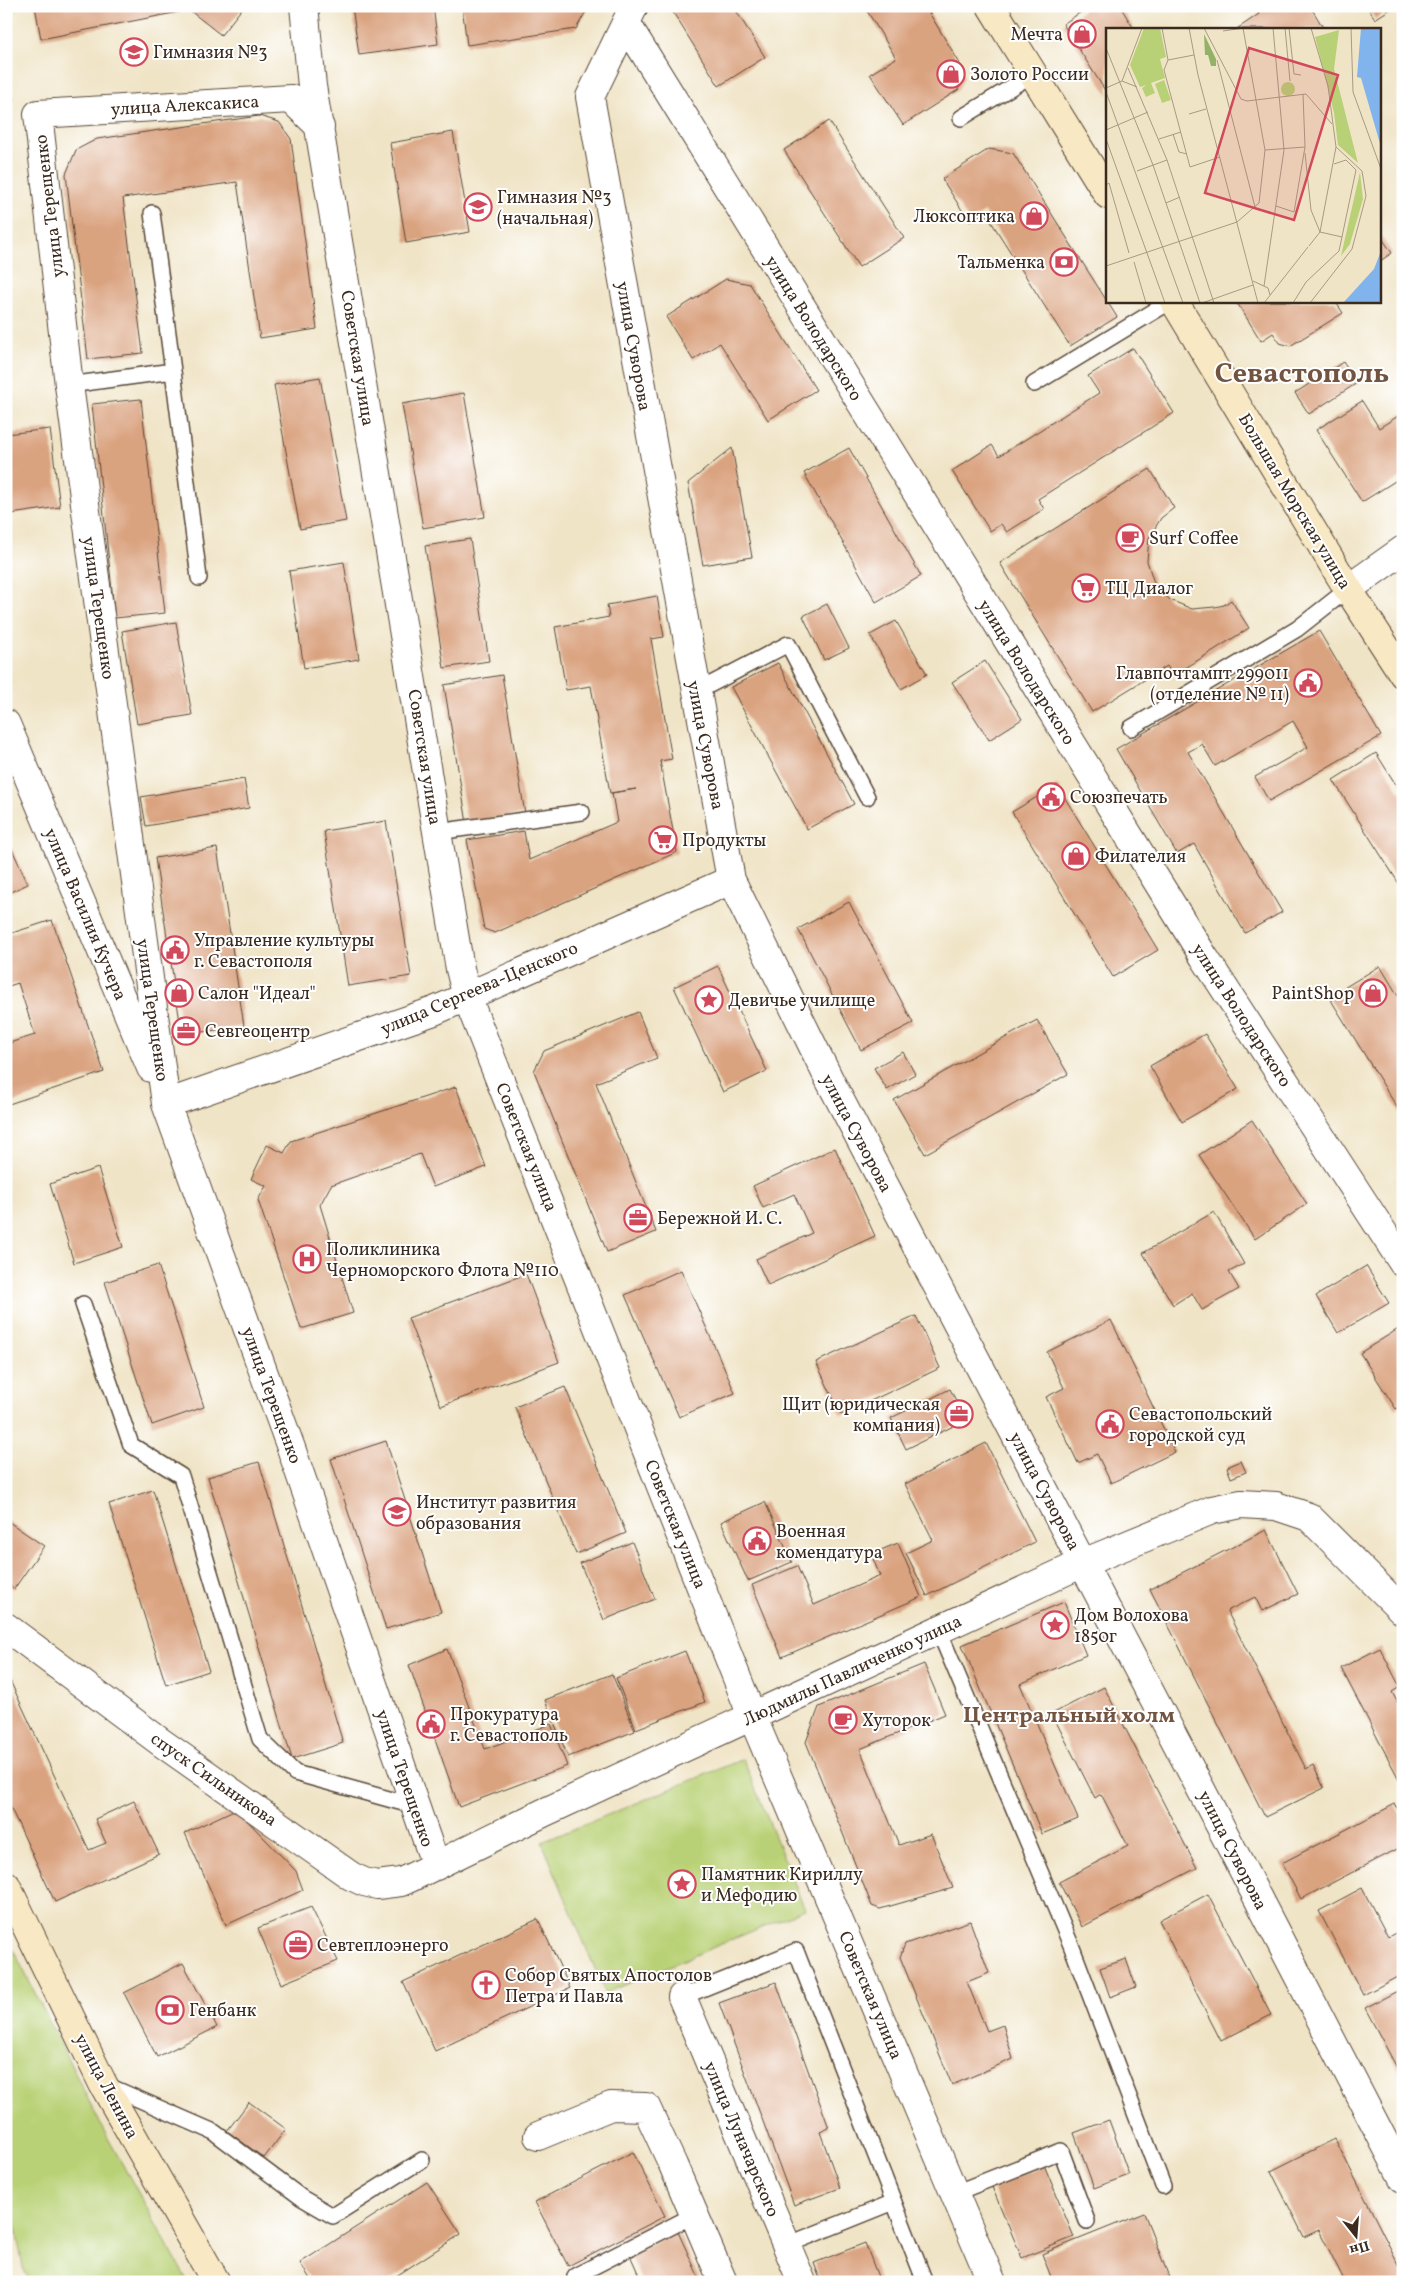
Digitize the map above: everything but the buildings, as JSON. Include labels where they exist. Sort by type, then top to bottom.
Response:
[{"type":"main road","points":[[990,6],[1106,192]]},
{"type":"main road","name":"Большая Морская улица","points":[[1173,302],[1348,589],[1403,674]]},
{"type":"main road","name":"улица Ленина","points":[[6,1885],[103,2084],[216,2282]]},
{"type":"street","name":"Советская улица","points":[[304,6],[312,86],[460,969],[467,997],[752,1716],[992,2282]]},
{"type":"street","name":"улица Володарского","points":[[630,14],[658,77],[1204,957],[1403,1263]]},
{"type":"street","name":"улица Суворова","points":[[630,14],[590,97],[731,880],[829,1079],[1403,2178]]},
{"type":"street","name":"улица Алексакиса","points":[[38,114],[291,99],[320,127]]},
{"type":"street","name":"улица Терещенко","points":[[38,114],[69,385],[166,1104],[291,1448],[436,1866]]},
{"type":"street","points":[[1348,589],[1403,550]]},
{"type":"street","name":"улица Василия Кучера","points":[[6,724],[166,1104]]},
{"type":"street","name":"улица Сергеева-Ценского","points":[[166,1104],[434,1011],[731,880]]},
{"type":"street","name":"Людмилы Павличенко улица","points":[[436,1866],[543,1813],[1083,1563],[1212,1510],[1240,1504],[1276,1506],[1309,1517],[1403,1612]]},
{"type":"street","name":"спуск Сильникова","points":[[6,1627],[170,1748],[351,1876],[364,1882],[385,1885],[400,1882],[436,1866]]},
{"type":"street","name":"улица Луначарского","points":[[682,1997],[802,2282]]},
{"type":"street","points":[[538,2136],[611,2106],[646,2108],[673,2165],[723,2282]]},
{"type":"lane","points":[[961,118],[1033,74]]},
{"type":"lane","points":[[152,213],[199,578]]},
{"type":"lane","points":[[1034,384],[1170,302]]},
{"type":"lane","points":[[69,385],[173,371]]},
{"type":"lane","points":[[1131,728],[1297,628],[1348,589]]},
{"type":"lane","points":[[696,692],[788,644],[867,797]]},
{"type":"lane","points":[[437,832],[582,812]]},
{"type":"lane","points":[[83,1304],[131,1445],[181,1476],[260,1739],[295,1773],[414,1806]]},
{"type":"lane","points":[[939,1631],[1071,1945],[1163,2186]]},
{"type":"lane","points":[[682,1997],[796,1951],[925,2282]]},
{"type":"lane","points":[[103,2084],[214,2132],[302,2198],[333,2216],[422,2160]]},
{"type":"lane","points":[[955,2193],[1061,2152],[1087,2221]]},
{"type":"lane","points":[[786,2245],[894,2202]]},
{"type":"lane","points":[[575,2276],[694,2215]]},
{"type":"green space","points":[[743,1759],[805,1909],[605,1993],[542,1842]]},
{"type":"green space","points":[[6,1935],[104,2131],[188,2282],[30,2282],[23,2268],[14,2218],[6,2214]]},
{"type":"place","name":"Мечта","points":[[1082,34]]},
{"type":"place","name":"Гимназия №3","points":[[134,52]]},
{"type":"place","name":"Золото России","points":[[951,74]]},
{"type":"place","name":"Гимназия №3 (начальная)","points":[[478,207]]},
{"type":"place","name":"Люксоптика","points":[[1034,216]]},
{"type":"place","name":"Тальменка","points":[[1064,262]]},
{"type":"place","name":"Surf Coffee","points":[[1130,538]]},
{"type":"place","name":"ТЦ Диалог","points":[[1086,588]]},
{"type":"place","name":"Главпочтампт 299011 (отделение № 11)","points":[[1308,683]]},
{"type":"place","name":"Союзпечать","points":[[1051,797]]},
{"type":"place","name":"Продукты","points":[[663,840]]},
{"type":"place","name":"Филателия","points":[[1076,856]]},
{"type":"place","name":"Управление культуры г. Севастополя","points":[[175,950]]},
{"type":"place","name":"Салон \"Идеал\"","points":[[179,993]]},
{"type":"place","name":"PaintShop","points":[[1373,993]]},
{"type":"place","name":"Девичье училище","points":[[709,1000]]},
{"type":"place","name":"Севгеоцентр","points":[[186,1031]]},
{"type":"place","name":"Бережной И. С.","points":[[638,1218]]},
{"type":"place","name":"Поликлиника Черноморского Флота №110","points":[[307,1259]]},
{"type":"place","name":"Щит (юридическая компания)","points":[[959,1414]]},
{"type":"place","name":"Севастопольский городской суд","points":[[1110,1424]]},
{"type":"place","name":"Институт развития образования","points":[[397,1512]]},
{"type":"place","name":"Военная комендатура","points":[[757,1541]]},
{"type":"place","name":"Дом Волохова 1850г","points":[[1055,1625]]},
{"type":"place","name":"Хуторок","points":[[843,1720]]},
{"type":"place","name":"Прокуратура г. Севастополь","points":[[431,1724]]},
{"type":"place","name":"Памятник Кириллу и Мефодию","points":[[682,1884]]},
{"type":"place","name":"Севтеплоэнерго","points":[[298,1945]]},
{"type":"place","name":"Собор Святых Апостолов Петра и Павла","points":[[486,1985]]},
{"type":"place","name":"Генбанк","points":[[170,2010]]},
{"type":"district","name":"Севастополь","points":[[1302,372]]},
{"type":"district","name":"Центральный холм","points":[[1069,1714]]}]
